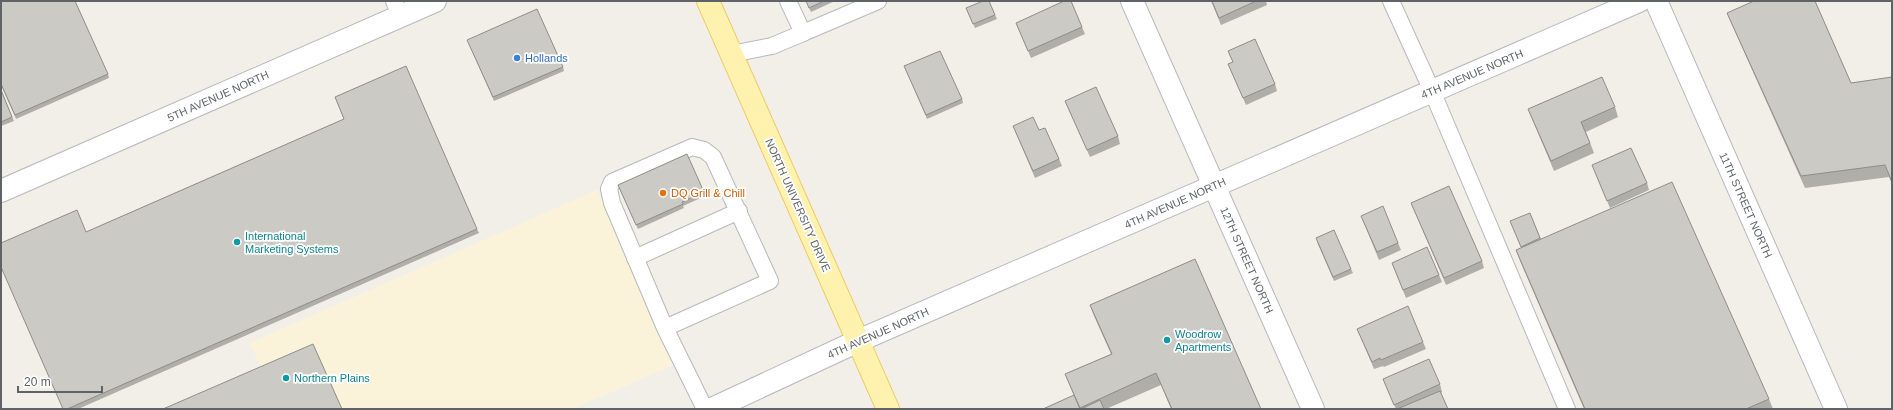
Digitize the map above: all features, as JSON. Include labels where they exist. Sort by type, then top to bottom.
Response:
[{"type":"main road","name":"NORTH UNIVERSITY DRIVE","points":[[708,1],[888,409]]},
{"type":"street","name":"5TH AVENUE NORTH","points":[[1,191],[397,9],[435,1]]},
{"type":"street","name":"12TH STREET NORTH","points":[[1132,1],[1312,409]]},
{"type":"street","name":"4TH AVENUE NORTH","points":[[712,409],[858,341],[1639,1]]},
{"type":"street","name":"11TH STREET NORTH","points":[[1656,1],[1836,409]]},
{"type":"lane","points":[[788,1],[803,33]]},
{"type":"lane","points":[[731,54],[772,46],[878,1]]},
{"type":"lane","points":[[1391,1],[1432,91],[1567,409]]},
{"type":"lane","points":[[665,328],[770,281],[713,157],[704,150],[692,147],[612,182],[608,190],[612,203],[665,328],[705,409]]},
{"type":"lane","points":[[635,258],[739,211]]},
{"type":"sand","points":[[597,190],[676,364],[572,409],[342,409],[315,347],[262,369],[250,343]]},
{"type":"building","points":[[1,1],[75,1],[108,74],[15,115],[1,84]]},
{"type":"building","points":[[806,1],[824,1],[809,8]]},
{"type":"building","points":[[983,1],[989,1],[995,15],[973,24],[966,8]]},
{"type":"building","points":[[1064,1],[1071,1],[1082,27],[1028,51],[1016,23]]},
{"type":"building","points":[[1212,1],[1256,1],[1219,18]]},
{"type":"building","points":[[1754,1],[1815,1],[1851,83],[1892,77],[1892,182],[1885,165],[1801,176],[1727,13]]},
{"type":"building","name":"Hollands","points":[[537,9],[563,67],[493,97],[467,40]]},
{"type":"building","points":[[1255,39],[1275,84],[1243,98],[1228,64],[1233,62],[1228,51]]},
{"type":"building","points":[[940,51],[962,99],[926,115],[904,66]]},
{"type":"building","name":"International Marketing Systems","points":[[406,66],[477,229],[67,409],[63,409],[1,267],[1,243],[77,210],[86,232],[344,119],[335,97]]},
{"type":"building","points":[[1602,77],[1615,107],[1581,122],[1590,143],[1551,161],[1528,109]]},
{"type":"building","points":[[1096,87],[1118,136],[1087,150],[1065,101]]},
{"type":"building","points":[[1,90],[12,117],[1,122]]},
{"type":"building","points":[[1033,117],[1039,130],[1045,128],[1059,159],[1033,171],[1013,126]]},
{"type":"building","points":[[1631,148],[1647,183],[1607,201],[1592,165]]},
{"type":"building","name":"DQ Grill & Chill","points":[[687,154],[704,192],[682,202],[683,204],[636,225],[618,185]]},
{"type":"building","points":[[1672,182],[1769,399],[1746,409],[1585,409],[1516,250]]},
{"type":"building","points":[[1449,186],[1482,261],[1444,278],[1411,203]]},
{"type":"building","points":[[1383,206],[1398,243],[1377,252],[1361,216]]},
{"type":"building","points":[[1530,213],[1540,238],[1521,247],[1510,221]]},
{"type":"building","points":[[1334,230],[1351,269],[1333,277],[1316,238]]},
{"type":"building","points":[[1427,247],[1439,275],[1403,290],[1392,263]]},
{"type":"building","name":"Woodrow Apartments","points":[[1195,259],[1261,409],[1172,409],[1156,373],[1080,408],[1065,374],[1112,354],[1090,305]]},
{"type":"building","points":[[1408,306],[1423,342],[1381,360],[1380,358],[1372,362],[1357,329]]},
{"type":"building","name":"Northern Plains","points":[[313,344],[342,409],[163,409]]},
{"type":"building","points":[[1429,359],[1440,384],[1394,405],[1383,379]]},
{"type":"building","points":[[1440,391],[1448,409],[1397,409]]},
{"type":"building","points":[[1074,395],[1080,409],[1043,409]]},
{"type":"building","points":[[1100,400],[1104,409],[1081,409]]},
{"type":"place","name":"Hollands","points":[[517,58]]},
{"type":"place","name":"DQ Grill & Chill","points":[[663,193]]},
{"type":"place","name":"International Marketing Systems","points":[[237,242]]},
{"type":"place","name":"Woodrow Apartments","points":[[1167,340]]},
{"type":"place","name":"Northern Plains","points":[[286,378]]}]
